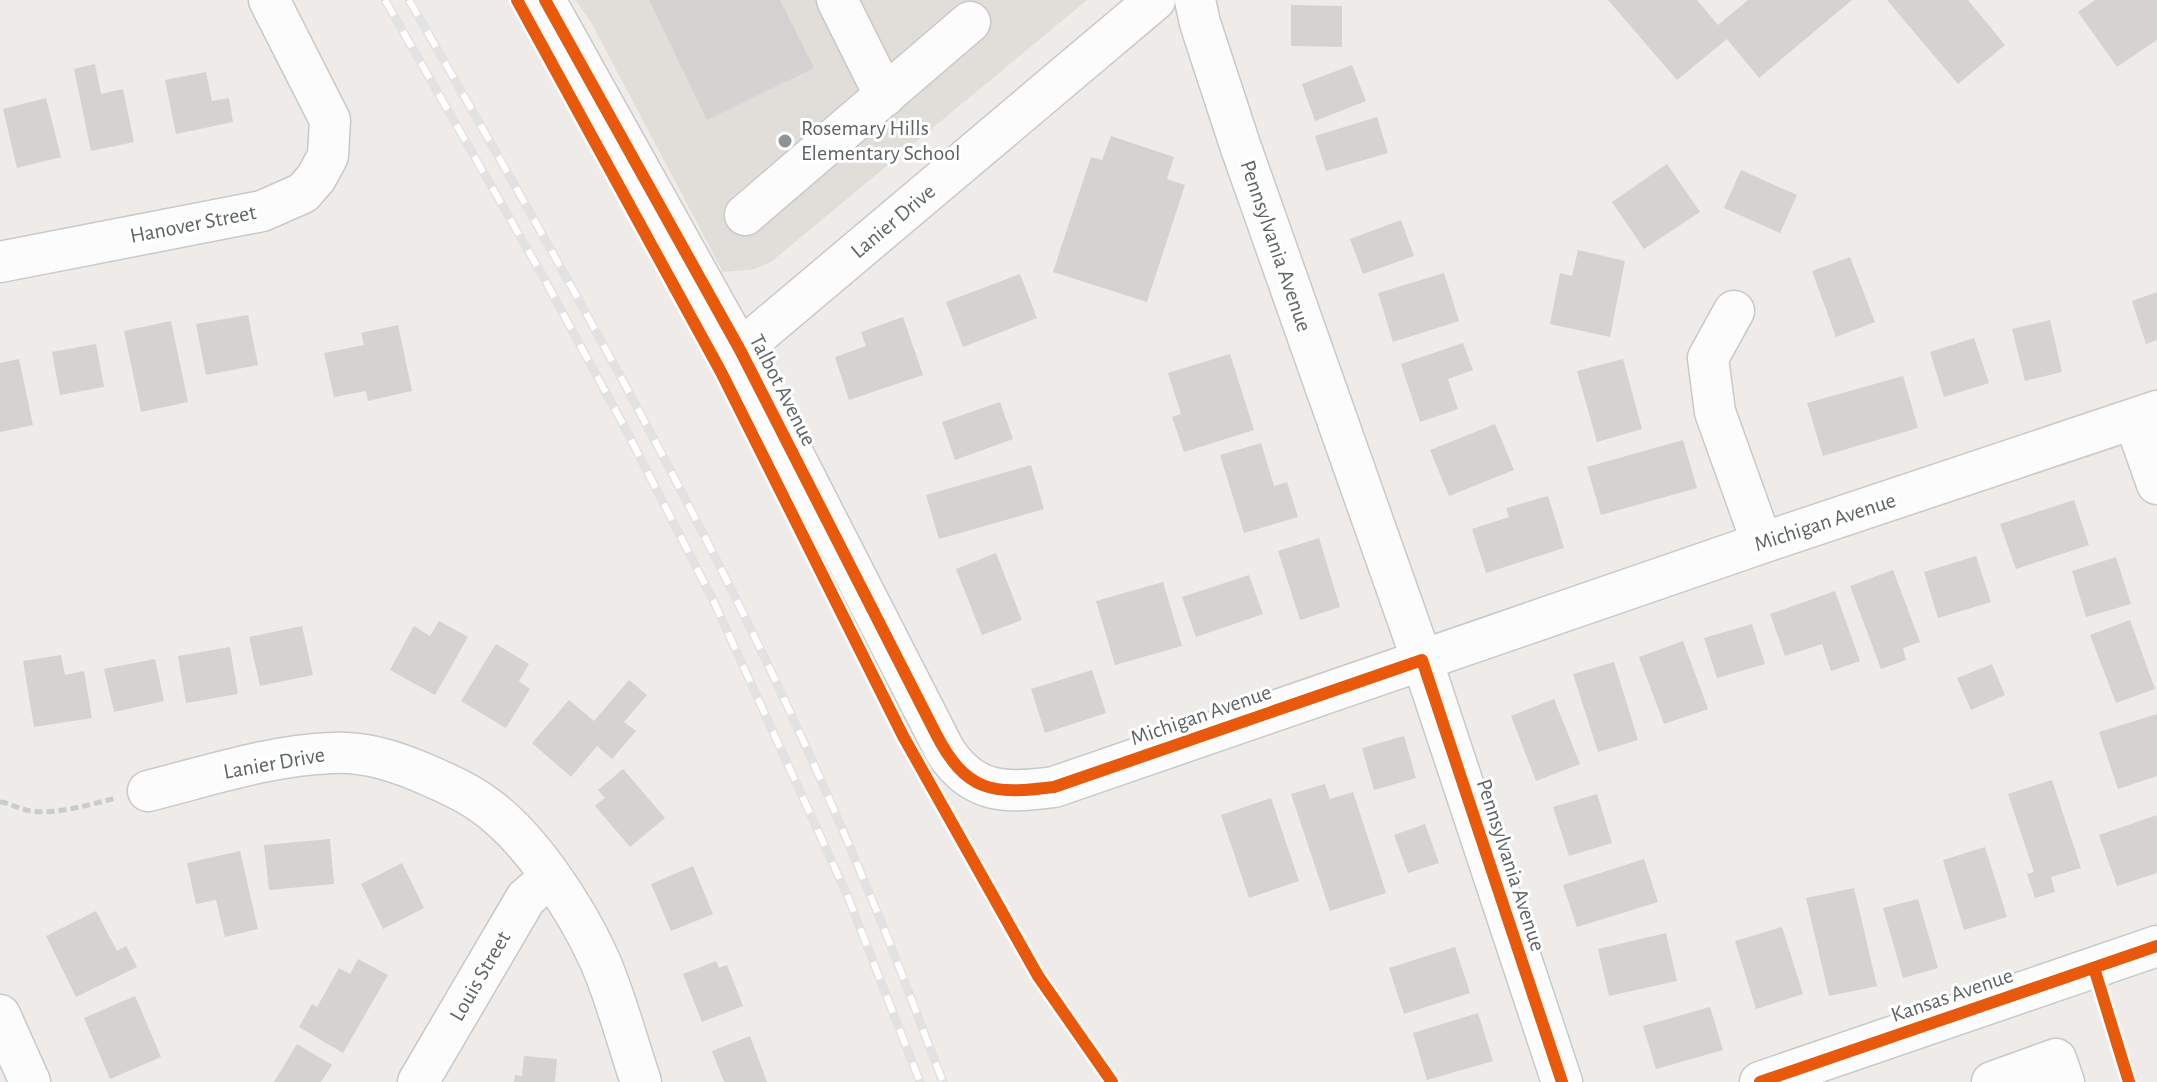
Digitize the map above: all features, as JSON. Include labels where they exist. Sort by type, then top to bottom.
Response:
[{"type":"street","name":"Hanover Street","points":[[0,262],[262,211],[303,193],[328,156],[330,120],[269,0]]},
{"type":"street","name":"Talbot Avenue","points":[[545,0],[740,350],[945,751],[954,765],[991,789]]},
{"type":"street","points":[[837,0],[885,96]]},
{"type":"street","name":"Lanier Drive","points":[[740,350],[1155,0]]},
{"type":"street","name":"Pennsylvania Avenue","points":[[1195,0],[1240,145],[1422,660],[1562,1082]]},
{"type":"street","points":[[745,215],[885,96],[975,7]]},
{"type":"street","points":[[1734,311],[1708,358],[1715,412],[1762,543]]},
{"type":"street","points":[[2146,415],[2157,484]]},
{"type":"street","name":"Michigan Avenue","points":[[991,789],[1018,792],[1054,787],[1762,543],[2146,415]]},
{"type":"street","name":"Lanier Drive","points":[[148,791],[281,758],[335,752],[367,755],[406,765],[480,801],[518,836],[551,877],[578,920],[600,963],[641,1082]]},
{"type":"street","name":"Louis Street","points":[[418,1082],[526,898],[551,877]]},
{"type":"street","name":"Kansas Avenue","points":[[1760,1082],[2157,946]]},
{"type":"street","points":[[0,1015],[30,1082]]},
{"type":"street","points":[[1992,1082],[2056,1059],[2064,1082]]},
{"type":"path","points":[[0,802],[33,812],[46,812],[148,791]]},
{"type":"shaded area","name":"Rosemary Hills Elementary School","points":[[575,0],[1087,0],[772,261],[755,269],[723,272],[591,22]]},
{"type":"building","name":"Rosemary Hills Elementary School","points":[[649,0],[780,0],[814,68],[707,120]]},
{"type":"building","points":[[1608,0],[1697,0],[1718,25],[1748,0],[1852,0],[1759,78],[1727,39],[1677,80]]},
{"type":"building","points":[[1887,0],[1968,0],[2005,45],[1958,84]]},
{"type":"building","points":[[2095,0],[2157,0],[2157,40],[2117,67],[2078,12]]},
{"type":"building","points":[[1291,5],[1342,6],[1342,47],[1291,46]]},
{"type":"building","points":[[95,64],[101,94],[123,89],[134,142],[91,151],[74,69]]},
{"type":"building","points":[[1352,65],[1366,101],[1315,121],[1302,84]]},
{"type":"building","points":[[206,72],[212,101],[229,98],[233,122],[176,134],[165,80]]},
{"type":"building","points":[[46,98],[61,157],[17,168],[3,109]]},
{"type":"building","points":[[1377,117],[1388,153],[1326,171],[1315,136]]},
{"type":"building","points":[[1111,136],[1174,157],[1167,179],[1185,185],[1147,302],[1053,272],[1091,157],[1102,160]]},
{"type":"building","points":[[1667,164],[1700,212],[1644,249],[1612,202]]},
{"type":"building","points":[[1741,170],[1797,195],[1780,233],[1724,208]]},
{"type":"building","points":[[1401,220],[1414,256],[1363,274],[1350,239]]},
{"type":"building","points":[[1578,250],[1625,261],[1610,337],[1550,324],[1560,273],[1572,276]]},
{"type":"building","points":[[1850,257],[1875,322],[1836,337],[1812,271]]},
{"type":"building","points":[[1444,273],[1459,321],[1393,342],[1378,293]]},
{"type":"building","points":[[1020,274],[1037,318],[963,347],[946,302]]},
{"type":"building","points":[[2157,292],[2157,340],[2146,344],[2132,301]]},
{"type":"building","points":[[248,315],[258,365],[206,375],[196,324]]},
{"type":"building","points":[[903,317],[923,375],[849,400],[835,357],[866,346],[861,332]]},
{"type":"building","points":[[2050,320],[2062,372],[2025,381],[2012,329]]},
{"type":"building","points":[[171,321],[188,402],[141,412],[124,331]]},
{"type":"building","points":[[398,325],[412,391],[368,401],[366,391],[334,397],[324,353],[364,345],[361,333]]},
{"type":"building","points":[[1974,338],[1989,383],[1944,397],[1930,352]]},
{"type":"building","points":[[1463,343],[1473,370],[1448,379],[1458,409],[1420,422],[1401,364]]},
{"type":"building","points":[[96,344],[104,387],[60,395],[52,352]]},
{"type":"building","points":[[1230,354],[1254,430],[1184,452],[1172,417],[1181,414],[1168,373]]},
{"type":"building","points":[[19,359],[33,425],[0,432],[0,363]]},
{"type":"building","points":[[1623,359],[1642,429],[1597,442],[1577,371]]},
{"type":"building","points":[[1903,376],[1918,428],[1823,456],[1807,403]]},
{"type":"building","points":[[1000,402],[1013,439],[955,460],[942,422]]},
{"type":"building","points":[[1495,424],[1514,470],[1449,496],[1430,450]]},
{"type":"building","points":[[1683,440],[1697,488],[1601,515],[1587,467]]},
{"type":"building","points":[[1261,443],[1274,486],[1287,482],[1298,517],[1244,533],[1220,455]]},
{"type":"building","points":[[1031,465],[1044,509],[939,539],[926,495]]},
{"type":"building","points":[[1548,496],[1564,548],[1486,573],[1472,529],[1509,517],[1506,508]]},
{"type":"building","points":[[2074,500],[2089,545],[2016,569],[2000,524]]},
{"type":"building","points":[[1319,538],[1340,607],[1300,620],[1278,551]]},
{"type":"building","points":[[996,553],[1022,620],[982,635],[956,569]]},
{"type":"building","points":[[1976,556],[1991,602],[1938,618],[1924,572]]},
{"type":"building","points":[[2116,557],[2131,604],[2086,617],[2072,571]]},
{"type":"building","points":[[1893,570],[1920,642],[1903,648],[1906,660],[1881,669],[1850,586]]},
{"type":"building","points":[[1249,575],[1263,614],[1196,637],[1182,597]]},
{"type":"building","points":[[1163,582],[1182,646],[1115,665],[1096,601]]},
{"type":"building","points":[[1835,591],[1860,661],[1831,671],[1822,644],[1785,656],[1770,614]]},
{"type":"building","points":[[2130,620],[2155,689],[2116,703],[2090,635]]},
{"type":"building","points":[[439,621],[468,637],[435,695],[390,670],[414,626],[430,636]]},
{"type":"building","points":[[1752,624],[1765,664],[1717,678],[1704,638]]},
{"type":"building","points":[[302,626],[313,675],[260,686],[249,637]]},
{"type":"building","points":[[1683,641],[1708,709],[1664,724],[1639,657]]},
{"type":"building","points":[[496,644],[529,664],[519,681],[530,689],[506,728],[461,701]]},
{"type":"building","points":[[230,647],[238,694],[186,703],[178,656]]},
{"type":"building","points":[[61,655],[65,675],[84,671],[92,718],[34,727],[23,661]]},
{"type":"building","points":[[155,659],[164,701],[114,712],[104,669]]},
{"type":"building","points":[[1614,662],[1638,740],[1598,752],[1573,674]]},
{"type":"building","points":[[1992,664],[2005,695],[1971,710],[1957,678]]},
{"type":"building","points":[[1092,670],[1106,713],[1045,733],[1031,689]]},
{"type":"building","points":[[629,680],[647,695],[624,722],[636,731],[612,759],[597,746],[571,777],[532,743],[569,700],[594,721]]},
{"type":"building","points":[[1554,699],[1580,764],[1536,781],[1511,716]]},
{"type":"building","points":[[2157,714],[2157,776],[2118,789],[2099,732]]},
{"type":"building","points":[[1404,736],[1416,778],[1374,790],[1362,748]]},
{"type":"building","points":[[623,769],[665,818],[630,847],[595,806],[605,798],[598,790]]},
{"type":"building","points":[[2052,780],[2081,868],[2051,877],[2055,892],[2035,898],[2027,874],[2034,872],[2008,794]]},
{"type":"building","points":[[1325,784],[1330,799],[1353,792],[1386,893],[1330,911],[1291,794]]},
{"type":"building","points":[[1597,794],[1612,843],[1569,856],[1553,807]]},
{"type":"building","points":[[1271,798],[1299,881],[1249,898],[1221,815]]},
{"type":"building","points":[[2157,815],[2157,873],[2117,886],[2099,835]]},
{"type":"building","points":[[1425,824],[1439,863],[1408,873],[1394,835]]},
{"type":"building","points":[[330,839],[334,884],[269,890],[264,845]]},
{"type":"building","points":[[1985,847],[2007,917],[1964,930],[1943,860]]},
{"type":"building","points":[[240,851],[258,929],[225,937],[216,900],[196,904],[187,863]]},
{"type":"building","points":[[1644,859],[1658,902],[1577,927],[1563,885]]},
{"type":"building","points":[[402,863],[424,908],[383,929],[361,884]]},
{"type":"building","points":[[693,866],[713,914],[671,931],[651,884]]},
{"type":"building","points":[[1854,888],[1877,986],[1829,996],[1806,898]]},
{"type":"building","points":[[1918,899],[1938,968],[1903,978],[1883,908]]},
{"type":"building","points":[[96,911],[117,951],[126,946],[137,967],[76,997],[46,936]]},
{"type":"building","points":[[1782,927],[1803,994],[1756,1009],[1735,941]]},
{"type":"building","points":[[1666,933],[1677,981],[1609,996],[1598,949]]},
{"type":"building","points":[[1455,947],[1470,993],[1404,1014],[1389,968]]},
{"type":"building","points":[[358,959],[388,975],[343,1053],[299,1027],[312,1004],[317,1007],[339,968],[350,974]]},
{"type":"building","points":[[716,961],[719,968],[727,965],[743,1006],[702,1022],[683,974]]},
{"type":"building","points":[[135,996],[161,1057],[110,1079],[84,1018]]},
{"type":"building","points":[[1710,1007],[1723,1050],[1656,1069],[1643,1026]]},
{"type":"building","points":[[1478,1013],[1493,1061],[1427,1080],[1413,1033]]},
{"type":"building","points":[[750,1036],[767,1082],[724,1082],[712,1051]]},
{"type":"building","points":[[297,1044],[332,1065],[321,1082],[274,1082]]},
{"type":"building","points":[[524,1056],[557,1059],[555,1082],[514,1082],[515,1075],[522,1076]]},
{"type":"railway","points":[[385,0],[541,273],[714,602],[848,897],[920,1082]]},
{"type":"railway","points":[[409,0],[615,367],[750,628],[852,852],[943,1082]]},
{"type":"cycle path","points":[[517,0],[721,372],[903,736],[1038,976],[1112,1082]]},
{"type":"cycle path","points":[[545,0],[740,350],[936,734],[958,768],[970,778],[997,789],[1054,787],[1422,660],[1562,1082]]},
{"type":"cycle path","points":[[1760,1082],[2157,946]]},
{"type":"cycle path","points":[[2094,968],[2129,1082]]},
{"type":"place","name":"Rosemary Hills Elementary School","points":[[785,141]]}]
